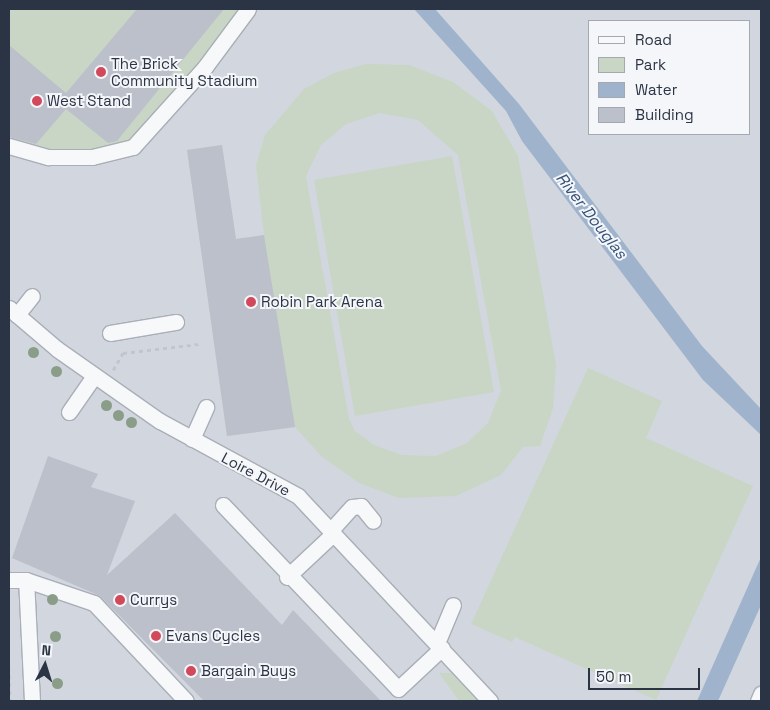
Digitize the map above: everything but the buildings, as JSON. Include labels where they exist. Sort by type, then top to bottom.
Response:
[{"type":"street","points":[[9,146],[48,157],[92,157],[133,147],[205,67],[248,9]]},
{"type":"street","points":[[13,311],[32,296]]},
{"type":"street","name":"Loire Drive","points":[[13,311],[99,380],[192,439],[281,484],[333,531],[490,701]]},
{"type":"street","points":[[110,333],[176,322]]},
{"type":"street","points":[[69,412],[99,380]]},
{"type":"street","points":[[192,439],[206,407]]},
{"type":"street","points":[[223,505],[288,576],[398,689],[440,645],[453,605]]},
{"type":"street","points":[[288,576],[333,531],[352,507],[362,506],[372,521]]},
{"type":"street","points":[[9,580],[26,580],[94,603],[186,701]]},
{"type":"street","points":[[26,580],[32,701]]},
{"type":"street","points":[[758,701],[761,694]]},
{"type":"path","points":[[99,380],[123,352],[199,344]]},
{"type":"path","points":[[9,667],[10,701]]},
{"type":"shaded area","points":[[9,9],[761,9],[761,701],[9,701]]},
{"type":"green space","name":"The Brick Community Stadium","points":[[9,9],[245,9],[133,147],[48,157],[9,135]]},
{"type":"green space","name":"Robin Park Arena","points":[[366,64],[409,65],[453,82],[492,111],[518,156],[556,365],[553,408],[540,446],[523,447],[501,475],[456,496],[399,498],[359,483],[321,456],[295,427],[227,436],[187,150],[222,145],[236,239],[264,235],[256,165],[265,135],[304,89],[334,73]],"holes":[[[380,113],[418,120],[458,155],[501,391],[488,423],[467,443],[436,456],[402,455],[374,445],[355,431],[349,419],[306,176],[321,145],[346,124]]]},
{"type":"green space","points":[[452,156],[494,392],[355,416],[314,180]]},
{"type":"green space","points":[[588,368],[662,401],[646,438],[753,486],[656,700],[515,637],[512,642],[471,624]]},
{"type":"green space","points":[[439,673],[452,673],[478,701],[459,701]]},
{"type":"water","name":"River Douglas","points":[[414,9],[435,9],[519,104],[702,346],[761,409],[761,435],[703,380],[522,141],[506,111]]},
{"type":"water","points":[[761,557],[761,605],[718,701],[697,701]]},
{"type":"place","name":"The Brick Community Stadium","points":[[101,72]]},
{"type":"place","name":"West Stand","points":[[37,101]]},
{"type":"place","name":"Robin Park Arena","points":[[251,302]]},
{"type":"place","name":"Currys","points":[[120,600]]},
{"type":"place","name":"Evans Cycles","points":[[156,636]]},
{"type":"place","name":"Bargain Buys","points":[[191,671]]}]
